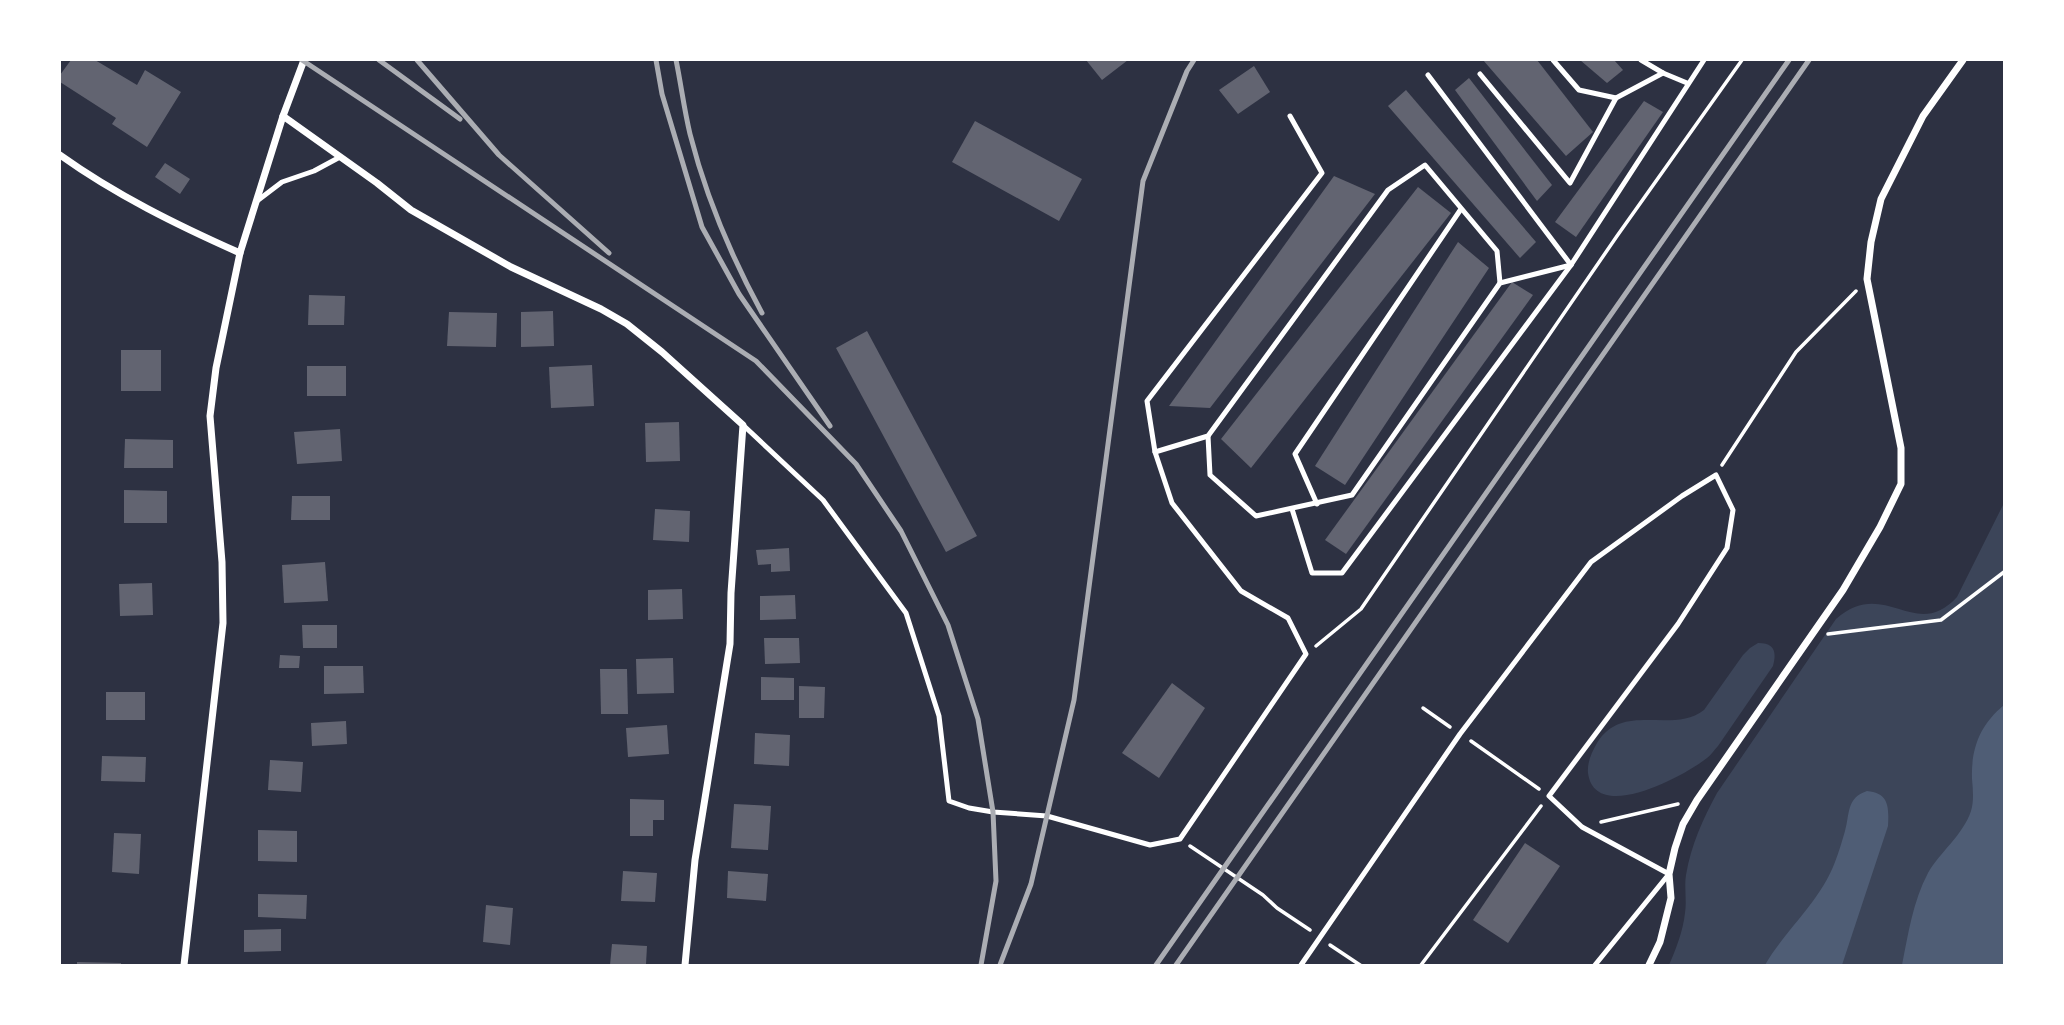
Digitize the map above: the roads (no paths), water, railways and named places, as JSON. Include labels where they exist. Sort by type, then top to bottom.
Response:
[{"type":"street","points":[[184,965],[223,623],[222,562],[209,416],[240,253],[304,60]]},
{"type":"street","points":[[1649,965],[1660,942],[1671,898],[1669,874],[1684,824],[1697,800],[1843,590],[1880,527],[1901,484],[1899,438],[1867,279],[1871,242],[1881,200],[1923,116],[1963,60]]},
{"type":"street","points":[[284,116],[423,217],[511,267],[627,324],[743,425],[730,644],[695,860],[685,965]]},
{"type":"street","points":[[60,155],[146,209],[240,253]]},
{"type":"lane","points":[[1553,60],[1579,90],[1616,99]]},
{"type":"lane","points":[[1641,60],[1662,73],[1687,83]]},
{"type":"lane","points":[[1292,509],[1312,573],[1342,573],[1571,265],[1704,60]]},
{"type":"lane","points":[[1480,74],[1570,183],[1616,99],[1662,73]]},
{"type":"lane","points":[[1428,75],[1571,265]]},
{"type":"lane","points":[[743,425],[822,499],[906,613],[939,716],[949,801],[968,808],[993,812],[1047,816],[1150,845],[1180,839],[1306,654],[1288,618],[1241,591],[1172,503],[1155,452],[1147,401],[1322,173],[1290,116]]},
{"type":"lane","points":[[256,202],[282,182],[340,158]]},
{"type":"lane","points":[[1155,452],[1208,436],[1388,190],[1424,165],[1497,251],[1500,283],[1352,495],[1256,516],[1210,475],[1208,436]]},
{"type":"lane","points":[[1317,504],[1295,454],[1461,209]]},
{"type":"lane","points":[[1500,283],[1571,265]]},
{"type":"lane","points":[[1301,965],[1460,734],[1591,562],[1682,496],[1716,475],[1733,510],[1727,548],[1678,624],[1549,796],[1581,827],[1669,874],[1595,965]]},
{"type":"railway","points":[[302,60],[756,361],[856,464],[901,531],[948,625],[978,719],[993,812],[996,881],[981,965]]},
{"type":"railway","points":[[379,60],[460,119]]},
{"type":"railway","points":[[417,60],[499,155],[609,253]]},
{"type":"railway","points":[[656,60],[662,94],[702,227],[739,294],[830,426]]},
{"type":"railway","points":[[676,60],[690,134],[704,181],[730,248],[762,313]]},
{"type":"railway","points":[[1000,965],[1031,884],[1074,700],[1143,181],[1187,71],[1194,60]]},
{"type":"railway","points":[[1156,965],[1789,60]]},
{"type":"railway","points":[[1176,965],[1809,60]]}]
